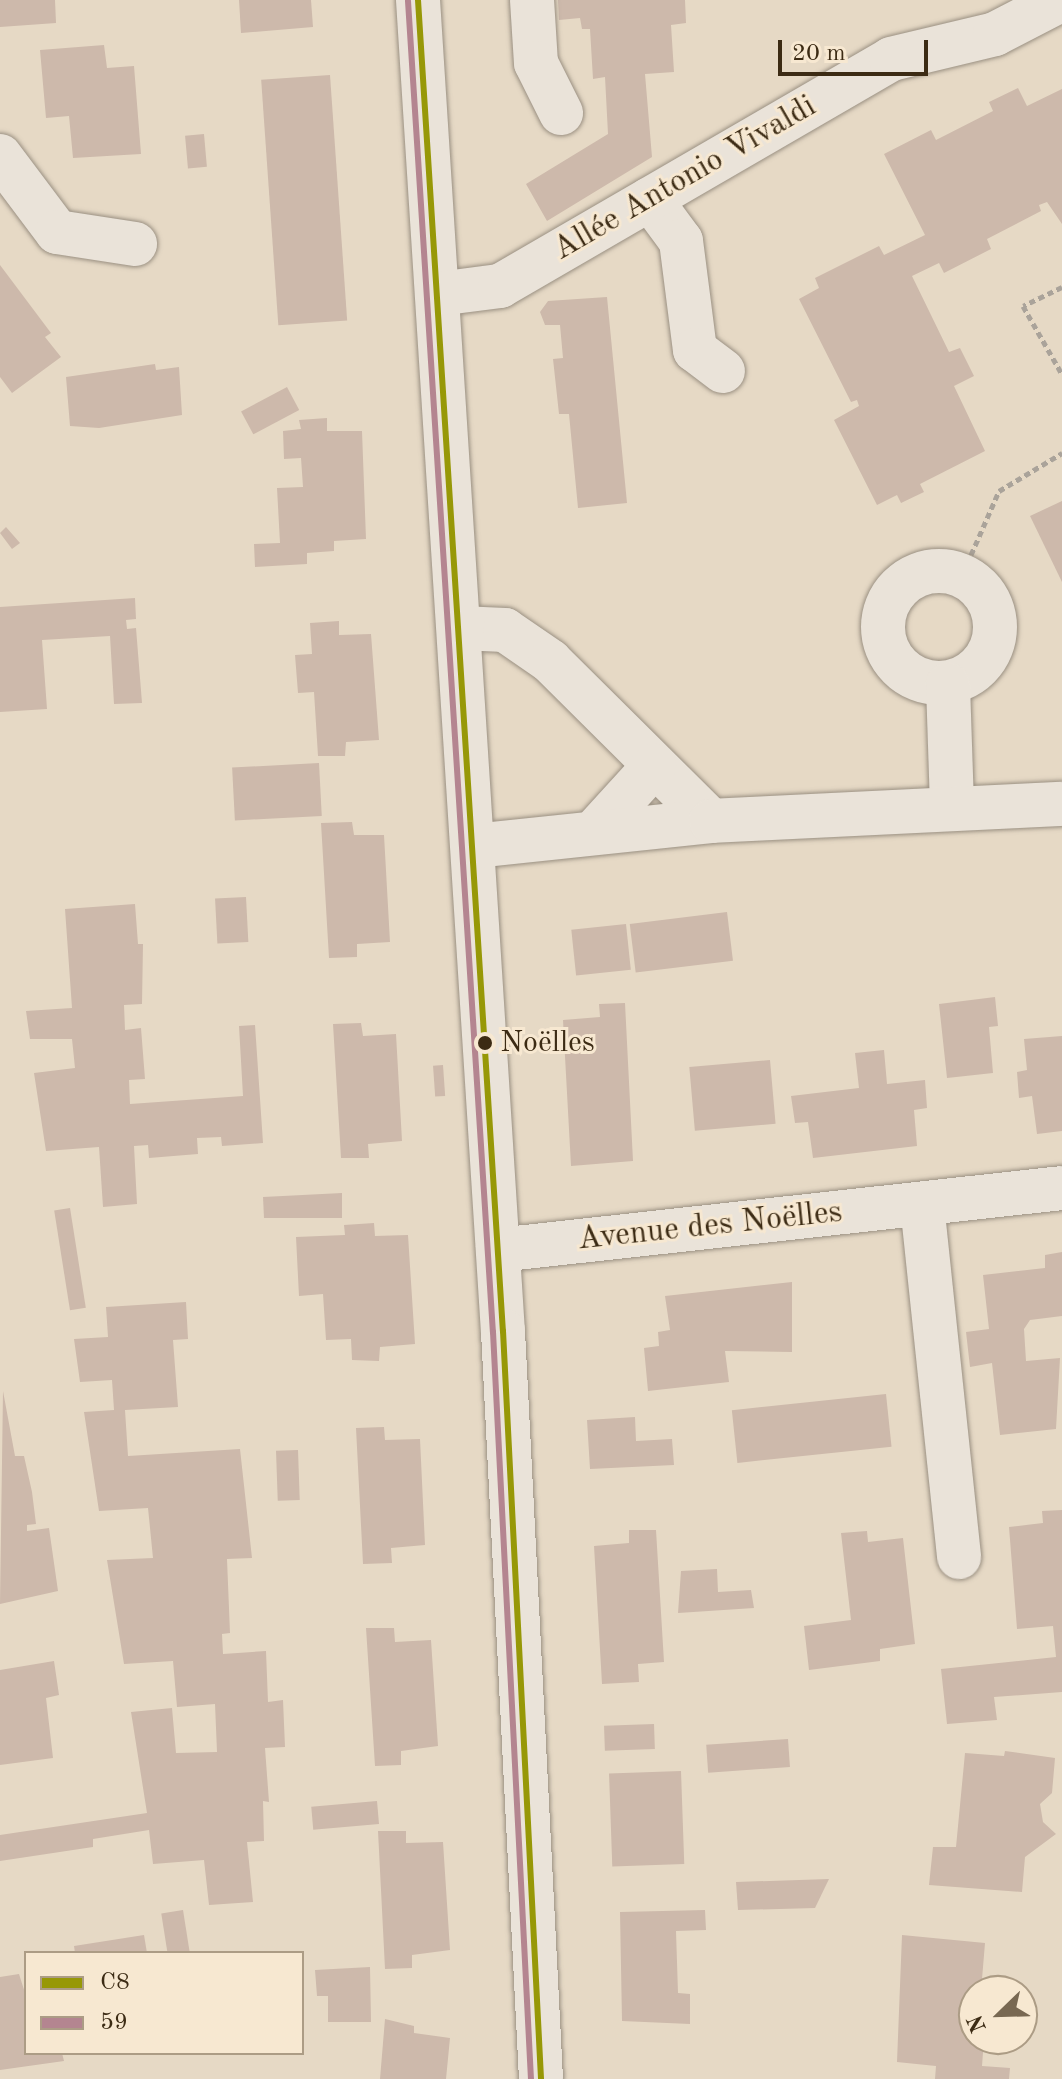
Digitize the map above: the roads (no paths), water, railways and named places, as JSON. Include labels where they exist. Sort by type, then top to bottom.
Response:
[{"type":"street","points":[[418,0],[498,1250],[541,2079]]},
{"type":"street","points":[[532,0],[536,63],[561,113]]},
{"type":"street","name":"Allée Antonio Vivaldi","points":[[438,294],[500,286],[891,59],[995,34],[1061,0]]},
{"type":"street","points":[[0,156],[57,232],[135,244]]},
{"type":"street","points":[[650,199],[681,241],[695,350],[723,371]]},
{"type":"street","points":[[924,569],[963,573],[995,607],[991,653],[948,685],[903,673],[882,644],[884,603],[924,569]]},
{"type":"street","points":[[460,628],[505,630],[527,643],[711,821]]},
{"type":"street","points":[[948,685],[952,808]]},
{"type":"street","points":[[593,833],[654,766]]},
{"type":"street","points":[[474,846],[711,821],[1062,804]]},
{"type":"street","name":"Avenue des Noëlles","points":[[498,1250],[1062,1188]]},
{"type":"street","points":[[922,1204],[959,1557]]},
{"type":"place","name":"Noëlles","points":[[485,1043]]}]
